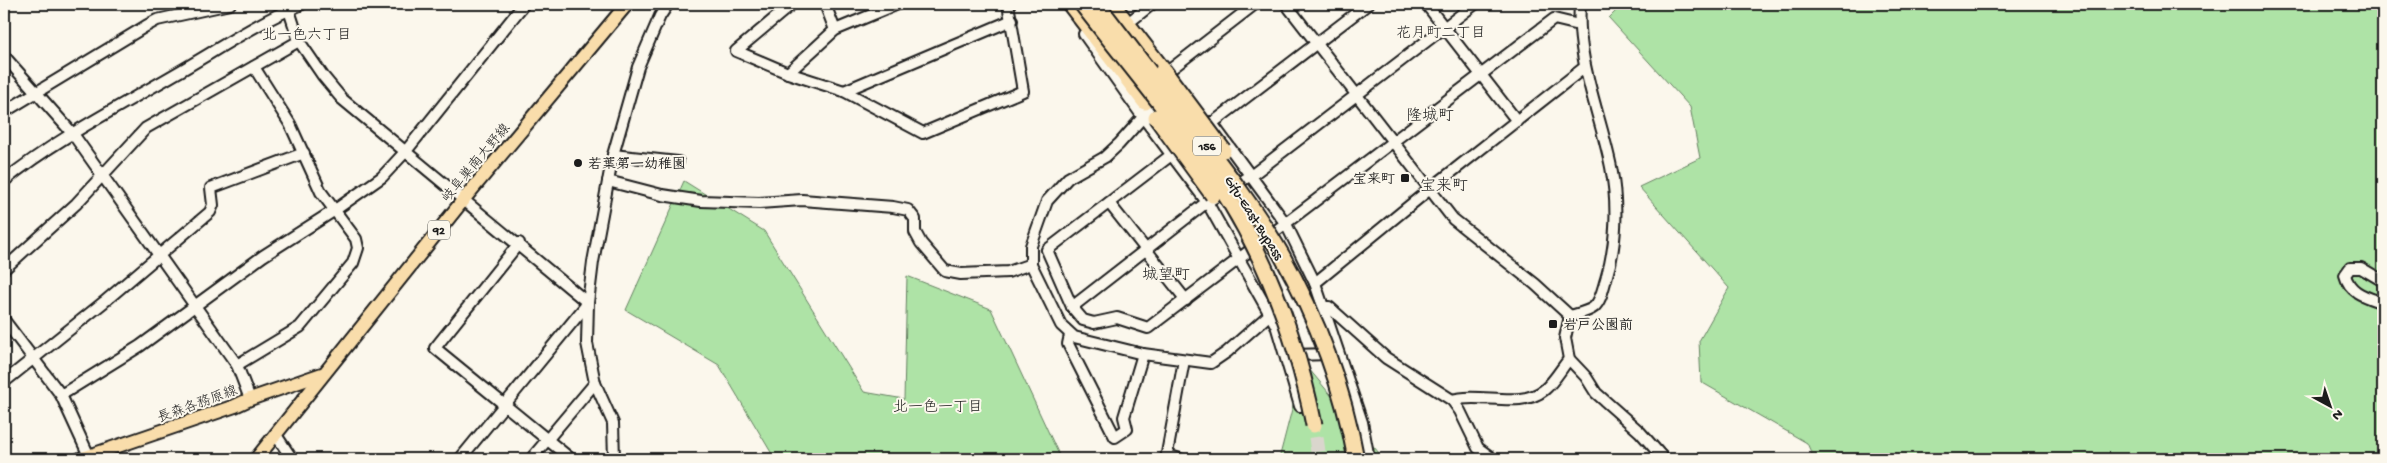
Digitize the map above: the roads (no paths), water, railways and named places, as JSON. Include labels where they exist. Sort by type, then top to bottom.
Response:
[{"type":"highway","name":"156","points":[[1070,4],[1145,102],[1239,232],[1259,268],[1270,278]]},
{"type":"highway","name":"Gifu-East Bypass","points":[[1082,4],[1198,154],[1239,218],[1270,278],[1294,344],[1306,386],[1315,431]]},
{"type":"highway","name":"Gifu-East Bypass","points":[[1097,4],[1240,190],[1281,254],[1304,298],[1331,361],[1343,397],[1356,459]]},
{"type":"highway","name":"156","points":[[1112,4],[1167,69],[1251,189],[1298,268],[1306,287],[1304,298]]},
{"type":"main road","name":"岐阜巣南大野線","points":[[256,459],[464,199],[627,4]]},
{"type":"main road","name":"長森各務原線","points":[[84,457],[235,406],[323,373]]},
{"type":"street","points":[[4,112],[158,20],[230,4]]},
{"type":"street","points":[[4,181],[24,164],[287,7],[302,4]]},
{"type":"street","points":[[614,459],[613,423],[594,383],[587,343],[588,303],[613,155],[638,67],[660,16],[668,4]]},
{"type":"street","points":[[792,4],[736,52],[788,73],[844,91],[923,133],[1023,91],[1008,4]]},
{"type":"street","points":[[826,4],[835,30]]},
{"type":"street","points":[[788,73],[835,30],[898,4]]},
{"type":"street","points":[[1064,4],[1143,117],[1207,202],[1276,324],[1300,406]]},
{"type":"street","points":[[1121,4],[1167,69],[1252,175],[1286,224],[1315,282],[1362,422],[1369,459]]},
{"type":"street","points":[[1133,19],[1152,4]]},
{"type":"street","points":[[1255,4],[1167,69],[1143,117],[1105,157],[1068,178],[1047,201],[1031,246],[1031,264],[1061,325],[1070,335],[1143,354],[1211,363],[1227,352],[1270,314]]},
{"type":"street","points":[[1286,4],[1452,219],[1535,284],[1570,316]]},
{"type":"street","points":[[1368,4],[1047,250],[1072,307],[1083,320],[1094,324],[1117,318],[1148,328],[1286,224],[1392,140],[1554,19],[1579,25]]},
{"type":"street","points":[[1426,4],[1517,121]]},
{"type":"street","points":[[1072,307],[1207,202],[1252,175],[1475,4]]},
{"type":"street","points":[[1570,316],[1590,310],[1596,306],[1600,298],[1611,263],[1616,206],[1611,167],[1585,67],[1579,25],[1580,4]]},
{"type":"street","points":[[62,395],[140,346],[194,304],[335,210],[382,176],[406,151],[521,5]]},
{"type":"street","points":[[287,7],[299,42],[342,99],[518,243],[588,303]]},
{"type":"street","points":[[844,91],[1012,20]]},
{"type":"street","points":[[4,268],[50,229],[104,175],[146,128],[299,42]]},
{"type":"street","points":[[4,56],[74,134],[104,175],[237,366],[250,399]]},
{"type":"street","points":[[237,366],[300,327],[353,263],[358,248],[356,239],[321,192],[279,103],[254,67]]},
{"type":"street","points":[[1315,282],[1585,67]]},
{"type":"street","points":[[4,382],[104,302],[210,212],[214,204],[211,188],[304,153]]},
{"type":"street","points":[[613,155],[678,162]]},
{"type":"street","points":[[608,181],[662,195],[701,201],[759,203],[802,200],[893,207],[908,210],[915,219],[915,232],[921,244],[945,271],[961,274],[1008,272],[1031,264]]},
{"type":"street","points":[[1109,203],[1144,250],[1186,300]]},
{"type":"street","points":[[518,243],[435,348],[571,459]]},
{"type":"street","points":[[2383,281],[2361,268],[2350,268],[2345,275],[2347,283],[2354,292],[2383,303]]},
{"type":"street","points":[[460,459],[588,303]]},
{"type":"street","points":[[1323,307],[1329,307],[1386,358],[1452,400],[1460,410],[1478,448],[1493,459]]},
{"type":"street","points":[[1570,316],[1565,338],[1569,359],[1586,377],[1596,393],[1640,432],[1664,459]]},
{"type":"street","points":[[4,320],[62,395],[84,457]]},
{"type":"street","points":[[1070,335],[1068,344],[1115,437],[1127,429],[1124,417],[1143,354]]},
{"type":"street","points":[[1286,356],[1338,354]]},
{"type":"street","points":[[1452,400],[1476,397],[1530,398],[1544,390],[1569,359]]},
{"type":"street","points":[[1180,459],[1167,457],[1184,360]]},
{"type":"street","points":[[530,459],[594,383]]},
{"type":"street","points":[[276,435],[292,459]]},
{"type":"tunnel","points":[[1316,437],[1319,459]]},
{"type":"place","name":"若葉第一幼稚園","points":[[578,163]]},
{"type":"place","name":"宝来町","points":[[1405,178]]},
{"type":"place","name":"岩戸公園前","points":[[1553,324]]},
{"type":"district","name":"花月町二丁目","points":[[1441,32]]},
{"type":"district","name":"北一色六丁目","points":[[307,34]]},
{"type":"district","name":"隆城町","points":[[1430,114]]},
{"type":"district","name":"宝来町","points":[[1444,184]]},
{"type":"district","name":"城望町","points":[[1166,273]]},
{"type":"district","name":"北一色一丁目","points":[[938,406]]}]
